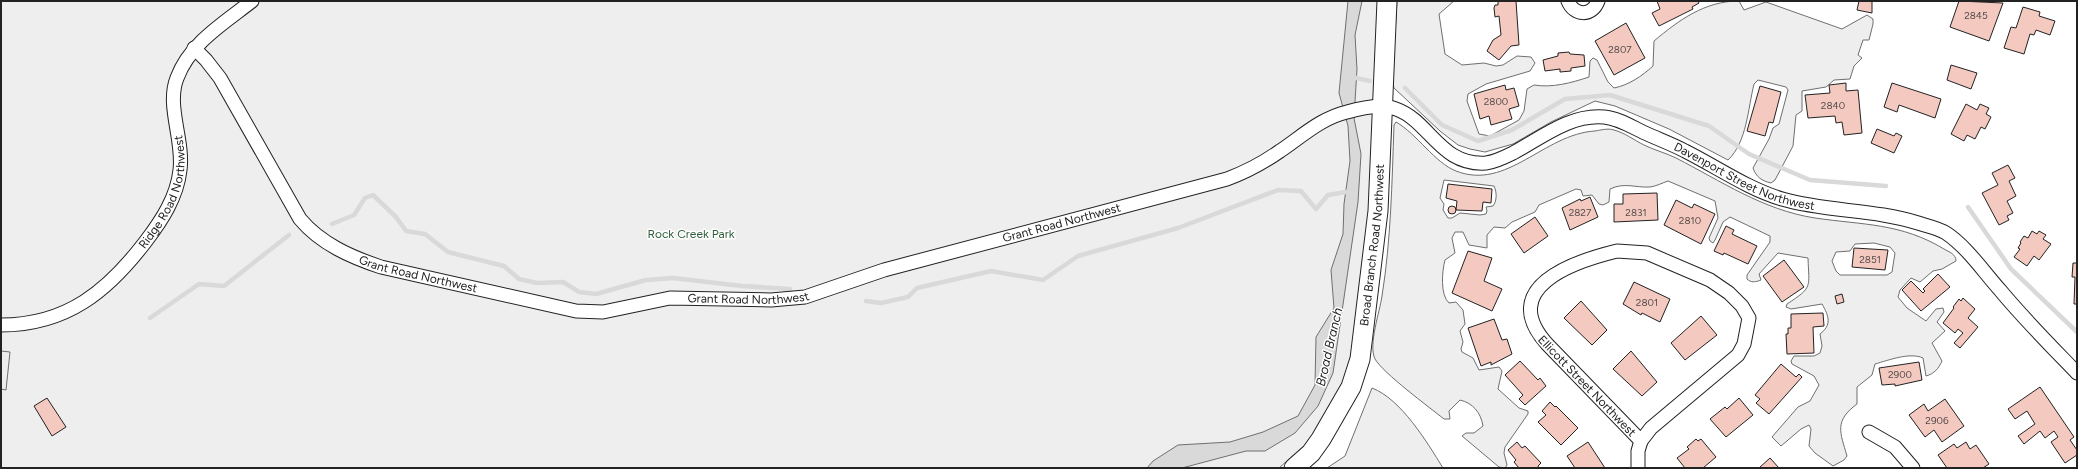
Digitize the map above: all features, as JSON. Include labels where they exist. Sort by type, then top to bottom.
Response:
[{"type":"main road","name":"Broad Branch Road Northwest","points":[[1294,468],[1311,453],[1321,439],[1349,391],[1358,367],[1375,240],[1383,107],[1387,1]]},
{"type":"street","name":"Ridge Road Northwest","points":[[1,325],[39,322],[61,314],[83,303],[112,281],[159,224],[170,203],[180,171],[181,145],[174,99],[176,79],[186,59],[194,48],[252,1]]},
{"type":"street","points":[[1568,1],[1573,10],[1583,13],[1593,9],[1598,1]]},
{"type":"street","name":"Grant Road Northwest","points":[[194,48],[206,60],[220,78],[300,219],[310,230],[325,241],[360,259],[381,267],[585,312],[603,312],[670,298],[781,300],[814,294],[884,270],[1227,179],[1262,163],[1310,129],[1339,114],[1383,107]]},
{"type":"street","name":"Davenport Street Northwest","points":[[1383,107],[1394,108],[1406,113],[1444,149],[1458,158],[1472,163],[1489,163],[1508,156],[1560,126],[1574,121],[1603,117],[1619,121],[1682,149],[1727,174],[1775,197],[1810,205],[1892,215],[1940,230],[1952,238],[1970,255],[2016,309],[2077,373]]},
{"type":"street","name":"Ellicott Street Northwest","points":[[1638,468],[1638,451],[1641,441],[1651,428],[1738,355],[1744,344],[1749,318],[1742,306],[1729,292],[1710,280],[1647,253],[1617,251],[1597,256],[1547,278],[1537,289],[1529,306],[1531,320],[1536,332],[1641,441]]},
{"type":"street","points":[[1869,432],[1895,447],[1913,468]]},
{"type":"green space","name":"Rock Creek Park","points":[[1,1],[1380,1],[1370,244],[1348,372],[1313,438],[1279,468],[1,468]]},
{"type":"green space","points":[[1397,1],[1454,1],[1439,14],[1445,54],[1462,65],[1484,63],[1496,66],[1503,65],[1517,56],[1531,57],[1535,63],[1530,71],[1486,84],[1468,94],[1467,101],[1479,134],[1490,136],[1519,120],[1524,111],[1527,89],[1534,85],[1548,86],[1562,84],[1589,77],[1590,61],[1593,58],[1597,60],[1608,82],[1614,88],[1635,80],[1653,66],[1654,41],[1683,19],[1715,4],[1739,1],[1744,10],[1766,2],[1842,29],[1867,15],[1873,19],[1873,24],[1869,40],[1863,40],[1858,55],[1862,58],[1854,66],[1850,79],[1834,80],[1826,87],[1802,91],[1802,111],[1796,115],[1793,146],[1775,180],[1771,183],[1760,178],[1753,168],[1769,139],[1773,128],[1779,124],[1788,90],[1786,87],[1758,80],[1754,84],[1743,134],[1734,153],[1728,160],[1669,129],[1615,106],[1595,101],[1551,122],[1513,144],[1485,152],[1458,145],[1440,131],[1394,88],[1392,81]]},
{"type":"green space","points":[[1396,122],[1404,127],[1433,155],[1448,167],[1456,171],[1475,175],[1492,174],[1509,168],[1559,141],[1576,134],[1612,129],[1648,147],[1676,158],[1760,202],[1796,214],[1815,218],[1881,226],[1928,240],[1952,254],[1956,261],[1942,269],[1933,271],[1920,282],[1911,278],[1900,290],[1898,297],[1907,308],[1926,321],[1936,309],[1943,308],[1944,312],[1937,322],[1945,331],[1932,343],[1942,361],[1936,370],[1926,376],[1923,358],[1918,356],[1899,357],[1875,364],[1872,375],[1857,387],[1857,404],[1845,416],[1842,422],[1842,440],[1847,456],[1844,460],[1833,466],[1815,453],[1809,446],[1811,429],[1809,425],[1801,429],[1781,446],[1772,437],[1798,407],[1810,401],[1819,385],[1814,376],[1792,364],[1791,361],[1794,356],[1814,356],[1820,353],[1822,346],[1820,334],[1824,331],[1828,324],[1828,316],[1822,304],[1791,309],[1786,307],[1787,304],[1801,294],[1808,286],[1808,258],[1778,253],[1759,274],[1761,280],[1752,282],[1747,279],[1747,275],[1770,242],[1770,236],[1730,217],[1723,222],[1713,243],[1709,238],[1718,218],[1715,201],[1668,181],[1650,187],[1615,187],[1610,189],[1609,202],[1603,205],[1599,204],[1592,195],[1583,196],[1581,190],[1576,189],[1539,205],[1535,212],[1512,222],[1505,228],[1494,227],[1487,235],[1487,248],[1469,245],[1463,232],[1455,232],[1452,238],[1455,253],[1445,260],[1443,270],[1444,294],[1449,303],[1456,302],[1463,310],[1465,324],[1460,331],[1463,342],[1461,349],[1462,352],[1473,358],[1479,370],[1499,367],[1502,371],[1498,389],[1519,408],[1528,411],[1528,414],[1505,447],[1504,453],[1507,465],[1505,468],[1499,467],[1462,436],[1466,433],[1474,433],[1483,426],[1476,409],[1465,401],[1460,400],[1449,411],[1450,419],[1444,419],[1387,373],[1375,359],[1373,353],[1375,328],[1385,275],[1389,232],[1394,125]],"holes":[[[1444,180],[1494,186],[1496,191],[1495,202],[1493,206],[1486,207],[1486,214],[1480,215],[1460,213],[1452,218],[1448,218],[1443,210],[1444,204],[1440,198]],[[1874,243],[1890,247],[1895,253],[1892,272],[1887,275],[1840,275],[1836,271],[1832,261],[1836,252],[1850,251],[1855,244]]]},
{"type":"green space","points":[[1372,388],[1393,401],[1403,411],[1421,434],[1443,468],[1327,468],[1345,456]]},
{"type":"shaded area","points":[[1,351],[10,352],[6,390],[1,389]]},
{"type":"water","name":"Broad Branch","points":[[1348,1],[1362,1],[1355,35],[1357,69],[1354,118],[1361,154],[1358,202],[1333,373],[1318,406],[1295,433],[1265,451],[1246,451],[1182,468],[1147,468],[1153,461],[1178,445],[1230,442],[1263,432],[1298,416],[1315,385],[1316,337],[1334,308],[1331,270],[1343,234],[1344,204],[1350,161],[1348,126],[1339,93]]},
{"type":"building","points":[[1498,1],[1516,1],[1519,45],[1511,46],[1499,60],[1487,51],[1493,40],[1501,35],[1499,16],[1495,17],[1494,8],[1495,5],[1498,5]]},
{"type":"building","points":[[1657,1],[1698,1],[1699,3],[1692,7],[1693,9],[1659,26],[1652,13],[1660,9]]},
{"type":"building","points":[[1859,1],[1872,1],[1872,13],[1857,10]]},
{"type":"building","points":[[1959,1],[2003,3],[1989,41],[1950,27]]},
{"type":"building","points":[[2023,7],[2040,12],[2039,16],[2055,21],[2050,35],[2036,30],[2034,35],[2030,34],[2024,54],[2004,48],[2011,27],[2016,28]]},
{"type":"building","points":[[1626,23],[1645,58],[1614,75],[1595,41]]},
{"type":"building","points":[[1569,52],[1570,54],[1584,55],[1585,66],[1571,68],[1571,71],[1560,72],[1560,69],[1545,71],[1543,60],[1558,56],[1558,53]]},
{"type":"building","points":[[1951,65],[1977,73],[1971,89],[1947,80]]},
{"type":"building","points":[[1846,83],[1846,91],[1858,90],[1862,133],[1844,135],[1842,122],[1836,123],[1835,116],[1808,118],[1805,95],[1830,93],[1829,85]]},
{"type":"building","points":[[1892,83],[1941,99],[1935,118],[1899,105],[1897,112],[1884,107]]},
{"type":"building","points":[[1505,85],[1506,90],[1514,88],[1519,106],[1509,109],[1512,119],[1491,125],[1489,116],[1480,119],[1474,94]]},
{"type":"building","points":[[1760,86],[1781,92],[1773,123],[1769,122],[1765,136],[1747,131]]},
{"type":"building","points":[[1966,104],[1977,110],[1980,104],[1989,108],[1986,114],[1991,117],[1985,129],[1981,127],[1975,139],[1967,135],[1964,141],[1951,134]]},
{"type":"building","points":[[1877,129],[1894,136],[1896,133],[1902,136],[1894,153],[1871,143]]},
{"type":"building","points":[[2008,165],[2015,178],[2009,181],[2016,196],[2007,201],[2013,213],[2007,216],[2009,220],[1999,225],[1982,193],[1998,185],[1992,173]]},
{"type":"building","points":[[1448,184],[1492,189],[1491,203],[1483,202],[1482,211],[1456,210],[1457,201],[1446,198]]},
{"type":"building","points":[[1657,193],[1658,220],[1614,222],[1614,204],[1623,204],[1623,194]]},
{"type":"building","points":[[1590,197],[1598,217],[1570,230],[1562,208],[1580,199],[1581,201]]},
{"type":"building","points":[[1676,200],[1692,208],[1694,204],[1715,214],[1701,244],[1664,225]]},
{"type":"building","points":[[1452,206],[1455,207],[1455,213],[1452,214],[1449,213],[1448,210],[1449,207]]},
{"type":"building","points":[[1535,217],[1548,236],[1524,253],[1511,234]]},
{"type":"building","points":[[1726,226],[1734,230],[1732,234],[1757,246],[1748,264],[1724,253],[1723,255],[1714,251]]},
{"type":"building","points":[[2032,231],[2037,234],[2039,231],[2046,235],[2043,239],[2051,244],[2039,260],[2034,256],[2027,266],[2014,257],[2020,249],[2018,248],[2024,236],[2028,238]]},
{"type":"building","points":[[1854,248],[1888,250],[1885,270],[1852,267]]},
{"type":"building","points":[[1468,251],[1492,258],[1484,281],[1502,289],[1492,311],[1452,293]]},
{"type":"building","points":[[1784,260],[1804,287],[1782,302],[1763,276]]},
{"type":"building","points":[[2073,263],[2077,263],[2077,304],[2074,304],[2075,277],[2072,277]]},
{"type":"building","points":[[1938,274],[1950,287],[1921,311],[1902,290],[1911,281],[1923,293],[1925,291],[1923,289]]},
{"type":"building","points":[[1634,282],[1670,299],[1660,322],[1642,313],[1641,315],[1623,304]]},
{"type":"building","points":[[1842,294],[1844,302],[1837,304],[1835,296]]},
{"type":"building","points":[[1963,298],[1975,309],[1968,318],[1978,327],[1960,348],[1954,343],[1963,333],[1958,329],[1955,333],[1943,323],[1959,299],[1961,301]]},
{"type":"building","points":[[1581,301],[1607,330],[1592,345],[1564,318]]},
{"type":"building","points":[[1823,313],[1824,326],[1813,327],[1814,353],[1787,354],[1786,334],[1788,334],[1788,328],[1791,328],[1791,314]]},
{"type":"building","points":[[1701,316],[1717,335],[1685,360],[1671,343]]},
{"type":"building","points":[[1494,319],[1502,340],[1507,339],[1512,354],[1491,365],[1491,362],[1481,366],[1468,328]]},
{"type":"building","points":[[1631,351],[1657,382],[1642,396],[1613,369]]},
{"type":"building","points":[[1520,361],[1538,380],[1540,378],[1546,386],[1525,405],[1519,399],[1523,395],[1505,375]]},
{"type":"building","points":[[1919,362],[1922,380],[1895,386],[1895,384],[1882,385],[1879,368]]},
{"type":"building","points":[[1781,364],[1796,377],[1799,374],[1802,377],[1769,414],[1756,403],[1760,399],[1755,395]]},
{"type":"building","points":[[2040,387],[2074,437],[2070,440],[2077,450],[2077,455],[2065,463],[2051,442],[2058,437],[2054,431],[2045,438],[2040,431],[2024,444],[2018,436],[2035,424],[2027,411],[2015,419],[2008,409]]},
{"type":"building","points":[[47,398],[66,427],[52,436],[34,406]]},
{"type":"building","points":[[1739,398],[1753,415],[1726,437],[1710,419],[1725,407],[1727,409]]},
{"type":"building","points":[[1945,399],[1964,426],[1942,442],[1934,430],[1925,437],[1909,415],[1924,404],[1928,411]]},
{"type":"building","points":[[1550,402],[1578,428],[1561,445],[1538,422],[1546,415],[1542,411]]},
{"type":"building","points":[[1696,439],[1698,441],[1701,439],[1716,457],[1703,468],[1685,468],[1677,458],[1689,449],[1687,447]]},
{"type":"building","points":[[1517,442],[1522,448],[1525,446],[1541,463],[1538,466],[1539,468],[1519,468],[1514,462],[1516,460],[1508,450]]},
{"type":"building","points":[[1588,442],[1605,468],[1575,468],[1567,456]]},
{"type":"building","points":[[1966,442],[1970,449],[1976,445],[1989,464],[1983,468],[1947,468],[1938,455],[1954,444],[1957,448]]},
{"type":"building","points":[[1770,458],[1779,468],[1759,468]]},
{"type":"waterway","points":[[1352,77],[1370,81]]},
{"type":"waterway","points":[[1405,88],[1442,125],[1478,141],[1512,130],[1565,99],[1610,95],[1709,126],[1749,154],[1810,180],[1886,186]]},
{"type":"waterway","points":[[866,301],[881,303],[908,297],[917,288],[991,271],[1043,280],[1078,256],[1178,228],[1278,190],[1301,191],[1316,209],[1328,195],[1352,191]]},
{"type":"waterway","points":[[332,224],[354,215],[365,198],[373,195],[396,217],[406,231],[425,234],[448,252],[504,266],[519,279],[537,283],[563,282],[579,292],[596,294],[646,280],[673,278],[742,286],[790,289]]},
{"type":"waterway","points":[[1968,207],[2011,269],[2077,332]]},
{"type":"waterway","points":[[150,318],[199,284],[224,286],[289,235]]}]
